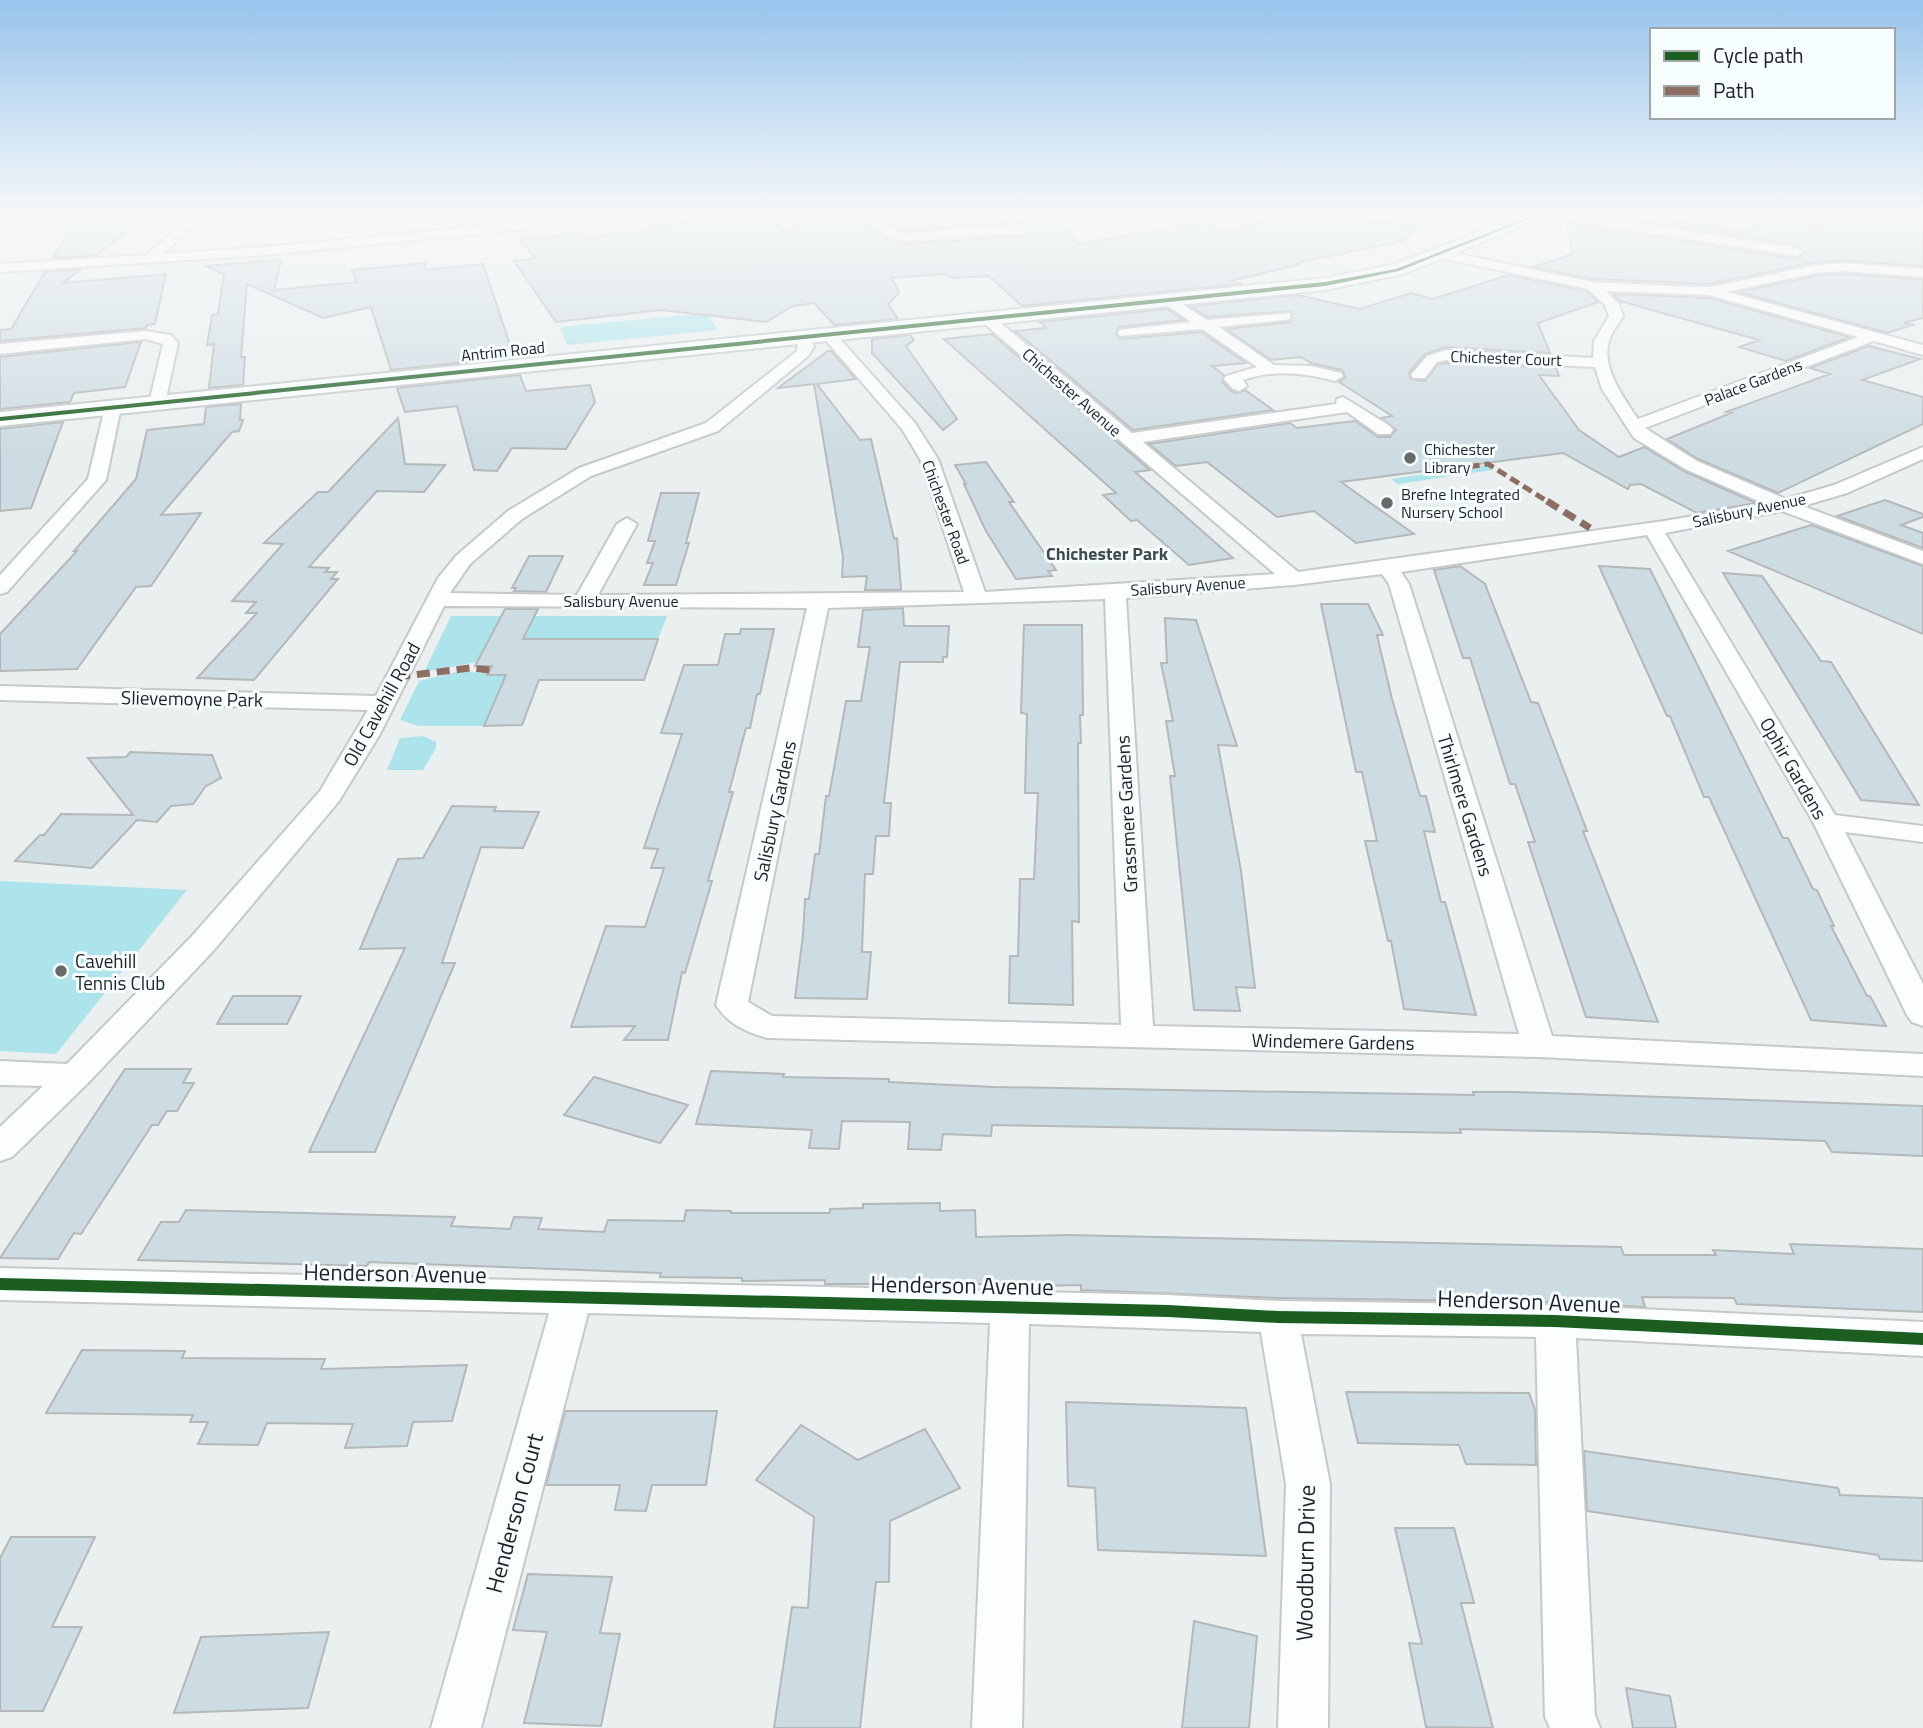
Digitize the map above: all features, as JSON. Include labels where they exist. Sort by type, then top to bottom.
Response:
[{"type":"main road","name":"Antrim Road","points":[[0,419],[1219,294]]},
{"type":"street","points":[[1600,294],[1612,304],[1616,316],[1601,341],[1601,363],[1610,389],[1640,434],[1691,465],[1923,558]]},
{"type":"street","points":[[1719,294],[1923,350]]},
{"type":"street","points":[[1167,299],[1273,371]]},
{"type":"street","points":[[1125,333],[1285,316]]},
{"type":"street","name":"Chichester Avenue","points":[[985,317],[1294,579]]},
{"type":"street","name":"Chichester Road","points":[[815,334],[909,427],[929,459],[977,598]]},
{"type":"street","name":"Old Cavehill Road","points":[[0,1148],[75,1076],[203,943],[330,794],[368,734],[445,582],[463,560],[515,515],[584,472],[712,427],[803,354],[815,334]]},
{"type":"street","points":[[0,349],[145,335],[166,338],[171,343],[157,403]]},
{"type":"street","name":"Palace Gardens","points":[[1634,426],[1871,337]]},
{"type":"street","name":"Chichester Court","points":[[1419,375],[1432,359],[1446,355],[1601,363]]},
{"type":"street","points":[[1239,386],[1232,379],[1273,371],[1315,369],[1335,376]]},
{"type":"street","points":[[1128,439],[1347,405],[1384,430]]},
{"type":"street","points":[[0,588],[97,481],[113,407]]},
{"type":"street","name":"Salisbury Avenue","points":[[437,599],[584,602],[977,598],[1115,592],[1294,579],[1388,568],[1728,517],[1785,504],[1889,472],[1923,452]]},
{"type":"street","points":[[584,602],[627,524]]},
{"type":"street","name":"Ophir Gardens","points":[[1652,527],[1826,822],[1923,1015]]},
{"type":"street","name":"Thirlmere Gardens","points":[[1388,568],[1399,584],[1539,1045]]},
{"type":"street","name":"Grassmere Gardens","points":[[1115,592],[1138,1037]]},
{"type":"street","name":"Salisbury Gardens","points":[[745,1017],[732,1005],[819,601]]},
{"type":"street","name":"Slievemoyne Park","points":[[0,693],[384,702]]},
{"type":"street","points":[[1826,822],[1923,834]]},
{"type":"street","name":"Windemere Gardens","points":[[745,1017],[768,1027],[1539,1045],[1923,1065]]},
{"type":"street","points":[[0,1073],[75,1076]]},
{"type":"street","name":"Henderson Avenue","points":[[0,1284],[1010,1307],[1278,1317],[1555,1321],[1923,1339]]},
{"type":"street","name":"Henderson Court","points":[[456,1728],[573,1298]]},
{"type":"street","name":"Henderson Avenue","points":[[997,1728],[1010,1307]]},
{"type":"street","name":"Woodburn Drive","points":[[1278,1317],[1308,1484],[1303,1728]]},
{"type":"street","name":"Henderson Avenue","points":[[1555,1321],[1570,1717],[1575,1728]]},
{"type":"shaded area","points":[[707,313],[718,330],[567,345],[560,327]]},
{"type":"shaded area","points":[[1485,465],[1493,470],[1398,484],[1391,479]]},
{"type":"shaded area","points":[[451,616],[667,616],[658,639],[489,639],[477,662],[424,672]]},
{"type":"shaded area","points":[[461,671],[507,675],[484,726],[419,726],[400,720],[419,681]]},
{"type":"shaded area","points":[[423,736],[436,742],[436,748],[423,770],[387,770],[400,738]]},
{"type":"shaded area","name":"Cavehill Tennis Club","points":[[0,881],[187,890],[56,1054],[0,1051]]},
{"type":"building","points":[[32,294],[162,294],[155,324],[147,325],[146,328],[0,341],[0,330],[11,329]]},
{"type":"building","points":[[221,294],[246,294],[241,357],[245,357],[243,385],[209,388],[214,344],[207,345],[212,315],[218,314]]},
{"type":"building","points":[[269,294],[493,294],[514,357],[391,370],[371,307],[323,318]]},
{"type":"building","points":[[536,294],[898,294],[888,304],[898,319],[834,325],[814,303],[793,306],[766,322],[661,310],[556,322]]},
{"type":"building","points":[[1008,294],[1146,294],[1022,306]]},
{"type":"building","points":[[1409,294],[1433,299],[1450,294],[1590,294],[1598,302],[1538,323],[1550,353],[1445,347],[1425,354],[1409,373],[1411,379],[1425,381],[1438,364],[1447,363],[1556,368],[1559,376],[1539,375],[1579,430],[1619,457],[1644,447],[1684,471],[1756,503],[1697,513],[1641,484],[1630,485],[1628,489],[1563,453],[1341,482],[1414,534],[1356,543],[1314,511],[1277,517],[1207,462],[1176,466],[1149,444],[1290,423],[1297,428],[1355,421],[1378,437],[1390,437],[1396,430],[1381,418],[1392,416],[1339,382],[1346,377],[1342,370],[1311,363],[1301,357],[1271,360],[1226,329],[1291,322],[1292,311],[1208,317],[1190,306],[1297,295],[1360,309]]},
{"type":"building","points":[[1613,294],[1709,298],[1850,337],[1786,361],[1739,347],[1759,340],[1620,301]]},
{"type":"building","points":[[1744,294],[1923,294],[1923,318],[1904,323],[1913,325],[1887,333]]},
{"type":"building","points":[[1167,309],[1184,320],[1119,327],[1116,334],[1120,339],[1201,332],[1246,363],[1212,366],[1224,375],[1222,381],[1231,391],[1238,393],[1245,390],[1273,410],[1133,430],[1015,331],[1046,328],[1040,322]]},
{"type":"building","points":[[992,334],[1150,470],[1135,472],[1233,558],[1189,565],[1137,520],[1131,521],[1103,495],[1116,493],[944,339]]},
{"type":"building","points":[[910,335],[914,340],[906,346],[957,419],[943,430],[872,353],[872,339]]},
{"type":"building","points":[[141,342],[125,387],[74,393],[70,402],[0,409],[0,357]]},
{"type":"building","points":[[1869,346],[1920,359],[1862,380],[1923,397],[1923,424],[1778,493],[1698,459],[1667,439],[1731,413],[1726,412],[1830,374],[1810,368]]},
{"type":"building","points":[[831,351],[856,379],[817,384],[860,440],[871,439],[894,539],[897,538],[901,590],[865,590],[867,576],[842,577],[843,557],[814,384],[778,388]]},
{"type":"building","points":[[520,375],[526,391],[590,385],[595,402],[566,449],[512,448],[497,471],[474,470],[457,406],[405,412],[397,388]]},
{"type":"building","points":[[241,404],[240,420],[243,420],[239,431],[232,432],[161,515],[201,513],[151,586],[136,587],[77,669],[0,671],[0,634],[77,551],[74,551],[136,479],[147,430],[204,424],[206,407]]},
{"type":"building","points":[[398,418],[405,464],[445,465],[424,492],[377,491],[309,567],[329,568],[325,572],[337,572],[331,579],[338,579],[254,680],[197,678],[257,613],[246,613],[256,602],[232,601],[283,544],[264,543],[318,492],[328,492]]},
{"type":"building","points":[[63,422],[31,508],[0,511],[0,429]]},
{"type":"building","points":[[986,462],[1014,502],[1009,502],[1056,570],[1048,571],[1052,576],[1016,579],[986,531],[955,465]]},
{"type":"building","points":[[661,493],[699,493],[686,543],[689,543],[676,585],[644,585],[653,563],[647,563],[655,541],[648,541]]},
{"type":"building","points":[[1885,500],[1923,514],[1923,517],[1901,525],[1923,533],[1923,548],[1837,516]]},
{"type":"building","points":[[1811,525],[1923,566],[1923,634],[1728,551]]},
{"type":"building","points":[[529,556],[563,556],[546,592],[514,591],[516,588],[512,588]]},
{"type":"building","points":[[1460,566],[1485,584],[1531,702],[1538,703],[1587,831],[1583,831],[1658,1022],[1586,1017],[1528,842],[1535,842],[1515,784],[1510,784],[1470,658],[1463,658],[1434,570]]},
{"type":"building","points":[[1599,566],[1650,569],[1783,838],[1788,838],[1813,889],[1817,890],[1834,926],[1831,926],[1867,996],[1870,996],[1886,1026],[1811,1020],[1709,797],[1704,797],[1670,716],[1667,716]]},
{"type":"building","points":[[1723,573],[1762,576],[1821,661],[1831,662],[1919,805],[1861,800]]},
{"type":"building","points":[[1321,604],[1368,604],[1383,635],[1377,635],[1392,699],[1420,796],[1426,796],[1435,832],[1424,831],[1441,902],[1445,902],[1476,1015],[1404,1009],[1391,941],[1388,941],[1365,841],[1377,841],[1362,772],[1356,772]]},
{"type":"building","points":[[903,608],[904,626],[949,626],[947,657],[943,657],[943,662],[900,662],[884,803],[891,803],[889,836],[876,836],[873,874],[865,874],[862,952],[871,952],[867,999],[795,998],[805,899],[809,899],[815,854],[819,854],[826,796],[829,796],[846,701],[861,701],[870,647],[858,647],[863,610]]},
{"type":"building","points":[[505,609],[538,609],[523,639],[658,639],[644,680],[539,680],[522,725],[484,726],[506,675],[487,675],[492,666],[475,666]]},
{"type":"building","points":[[1165,618],[1196,620],[1237,746],[1218,745],[1241,871],[1255,988],[1236,987],[1240,1011],[1194,1010],[1170,776],[1175,776],[1166,721],[1173,721],[1161,663],[1167,663]]},
{"type":"building","points":[[1024,625],[1082,625],[1083,715],[1080,715],[1081,743],[1078,743],[1079,922],[1072,921],[1073,1005],[1009,1003],[1010,956],[1018,956],[1020,879],[1034,879],[1038,793],[1025,793],[1027,714],[1021,713]]},
{"type":"building","points":[[741,629],[774,629],[760,694],[757,694],[750,728],[746,728],[729,792],[733,792],[708,881],[712,881],[685,973],[682,972],[668,1040],[624,1040],[635,1026],[571,1027],[606,926],[645,927],[664,868],[651,868],[658,849],[644,848],[682,734],[661,733],[684,665],[718,665],[725,634],[740,634]]},
{"type":"building","points":[[130,752],[212,755],[221,778],[206,786],[193,804],[171,806],[157,822],[137,820],[92,868],[15,861],[40,835],[44,835],[61,814],[133,815],[88,758],[126,757]]},
{"type":"building","points":[[452,806],[539,812],[523,848],[481,847],[442,963],[455,963],[375,1152],[309,1152],[405,948],[360,949],[398,859],[423,858]]},
{"type":"building","points":[[233,996],[301,996],[287,1024],[217,1024]]},
{"type":"building","points":[[125,1069],[191,1069],[183,1083],[194,1083],[177,1111],[167,1111],[158,1125],[152,1125],[81,1234],[74,1233],[58,1259],[0,1258]]},
{"type":"building","points":[[711,1071],[994,1087],[1474,1095],[1473,1092],[1514,1092],[1923,1106],[1923,1156],[1832,1152],[1825,1141],[1597,1132],[1460,1129],[1461,1133],[992,1125],[991,1136],[943,1134],[941,1150],[908,1149],[910,1122],[842,1121],[839,1149],[809,1148],[812,1130],[696,1124]]},
{"type":"building","points":[[594,1077],[688,1105],[660,1143],[564,1115]]},
{"type":"building","points":[[940,1203],[940,1211],[975,1210],[976,1237],[1068,1235],[1621,1247],[1624,1255],[1716,1255],[1713,1250],[1794,1254],[1790,1244],[1923,1249],[1923,1312],[1737,1304],[1734,1298],[1642,1297],[1645,1307],[1555,1302],[1278,1298],[1081,1290],[1081,1285],[988,1287],[988,1284],[825,1284],[825,1280],[742,1281],[742,1278],[660,1277],[661,1273],[369,1262],[367,1266],[138,1260],[161,1222],[179,1222],[186,1210],[455,1217],[451,1226],[510,1229],[514,1217],[542,1218],[538,1229],[604,1232],[608,1220],[684,1221],[686,1210],[830,1213],[830,1209],[863,1208],[863,1204]]},
{"type":"building","points":[[82,1350],[185,1351],[182,1358],[325,1359],[321,1369],[467,1365],[452,1421],[413,1422],[407,1446],[345,1448],[353,1424],[267,1423],[258,1445],[198,1444],[208,1422],[190,1422],[193,1415],[46,1413]]},
{"type":"building","points":[[1346,1392],[1529,1393],[1535,1410],[1536,1465],[1466,1464],[1459,1445],[1358,1443]]},
{"type":"building","points":[[1066,1402],[1246,1408],[1266,1556],[1098,1550],[1095,1488],[1068,1486]]},
{"type":"building","points":[[565,1411],[717,1411],[706,1485],[652,1485],[646,1511],[615,1510],[620,1485],[546,1485]]},
{"type":"building","points":[[801,1425],[858,1460],[925,1429],[960,1488],[890,1521],[889,1582],[876,1582],[860,1728],[774,1728],[792,1607],[808,1608],[814,1517],[756,1480]]},
{"type":"building","points":[[1584,1451],[1838,1488],[1840,1495],[1923,1498],[1923,1561],[1880,1559],[1878,1555],[1587,1511]]},
{"type":"building","points":[[1395,1528],[1454,1528],[1474,1603],[1461,1603],[1493,1728],[1426,1727],[1409,1643],[1422,1644]]},
{"type":"building","points":[[11,1537],[95,1537],[52,1627],[82,1627],[43,1711],[0,1711],[0,1558]]},
{"type":"building","points":[[528,1574],[612,1577],[600,1633],[620,1634],[601,1726],[524,1723],[547,1632],[513,1630]]},
{"type":"building","points":[[1194,1621],[1257,1636],[1249,1728],[1182,1728]]},
{"type":"building","points":[[329,1632],[308,1708],[174,1713],[201,1637]]},
{"type":"building","points":[[1626,1688],[1670,1696],[1676,1728],[1633,1728]]},
{"type":"marked path","points":[[1427,464],[1438,471],[1488,464],[1590,528]]},
{"type":"marked path","points":[[397,677],[470,668],[490,670]]},
{"type":"cycle path","points":[[0,419],[1230,294]]},
{"type":"cycle path","points":[[0,1284],[1168,1311],[1278,1317],[1555,1321],[1923,1339]]},
{"type":"place","name":"Chichester Library","points":[[1410,458]]},
{"type":"place","name":"Brefne Integrated Nursery School","points":[[1387,503]]},
{"type":"place","name":"Cavehill Tennis Club","points":[[61,971]]},
{"type":"district","name":"Chichester Park","points":[[1107,553]]}]
